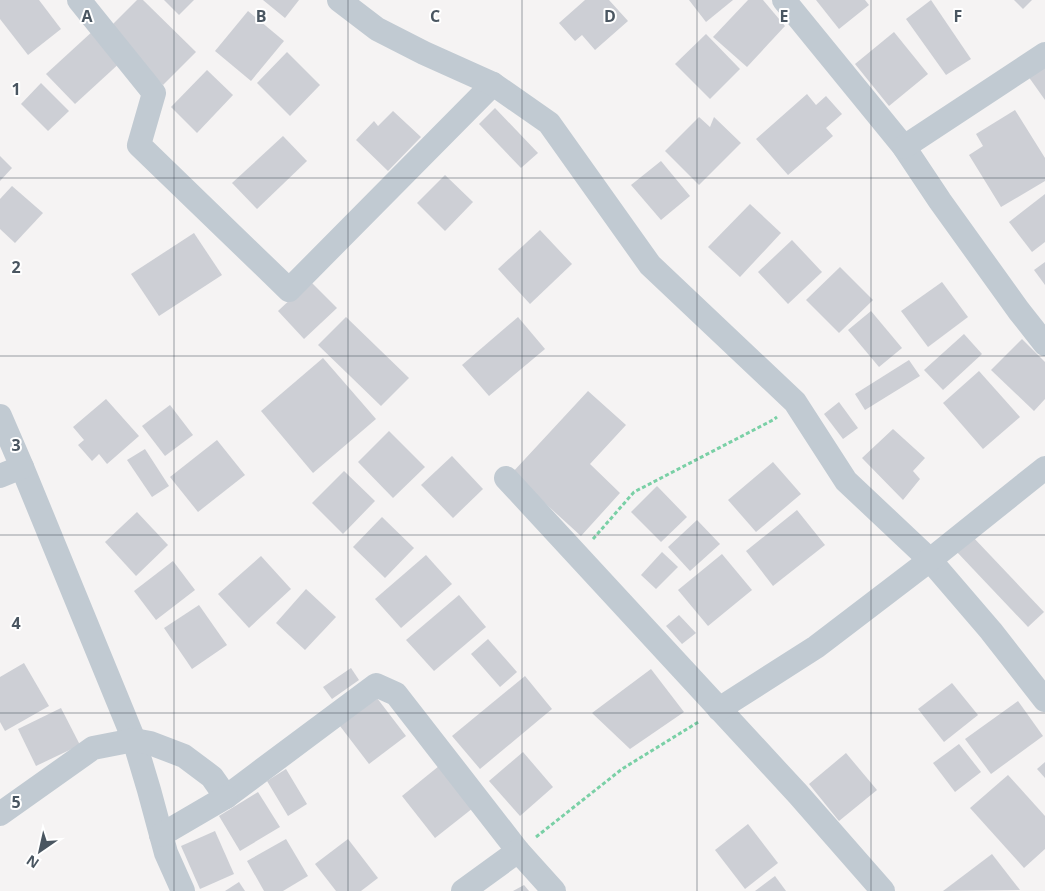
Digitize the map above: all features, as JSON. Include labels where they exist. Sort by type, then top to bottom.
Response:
[{"type":"street","points":[[79,0],[154,93],[139,145],[289,290],[493,84]]},
{"type":"street","points":[[784,0],[904,147],[940,201],[1045,344]]},
{"type":"street","points":[[344,2],[377,29],[424,53],[493,84],[549,123],[650,265],[795,402],[846,481],[930,560],[991,631],[1045,700]]},
{"type":"street","points":[[904,147],[1045,54]]},
{"type":"street","points":[[0,416],[134,740],[166,853],[184,891]]},
{"type":"street","points":[[0,476],[22,467]]},
{"type":"street","points":[[719,709],[816,647],[930,560],[1045,468]]},
{"type":"street","points":[[506,478],[798,794],[883,891]]},
{"type":"street","points":[[161,835],[226,797],[376,685],[396,694],[518,851],[554,891]]},
{"type":"street","points":[[0,814],[93,748],[134,740],[150,743],[184,756],[212,777],[226,797]]},
{"type":"street","points":[[463,891],[518,851]]},
{"type":"path","points":[[578,556],[634,492],[773,420],[795,402]]},
{"type":"path","points":[[518,851],[622,769],[719,709]]},
{"type":"building","points":[[0,0],[39,0],[61,29],[28,55],[0,19]]},
{"type":"building","points":[[137,0],[143,0],[196,52],[163,85],[107,30]]},
{"type":"building","points":[[164,0],[194,0],[179,15]]},
{"type":"building","points":[[263,0],[299,0],[285,18]]},
{"type":"building","points":[[585,0],[609,0],[628,21],[595,50],[582,35],[575,41],[559,23]]},
{"type":"building","points":[[689,0],[733,0],[706,22]]},
{"type":"building","points":[[748,0],[763,0],[785,26],[747,67],[713,37]]},
{"type":"building","points":[[816,0],[865,0],[869,5],[839,29]]},
{"type":"building","points":[[931,0],[971,59],[946,75],[906,19]]},
{"type":"building","points":[[1014,0],[1032,0],[1023,9]]},
{"type":"building","points":[[248,11],[284,41],[251,81],[215,51]]},
{"type":"building","points":[[94,30],[123,60],[75,104],[46,74]]},
{"type":"building","points":[[894,32],[928,74],[889,106],[855,64]]},
{"type":"building","points":[[706,34],[740,69],[710,99],[675,64]]},
{"type":"building","points":[[287,52],[320,85],[290,116],[257,83]]},
{"type":"building","points":[[1045,64],[1045,100],[1028,76]]},
{"type":"building","points":[[207,70],[233,95],[197,133],[171,107]]},
{"type":"building","points":[[41,83],[69,111],[48,131],[21,104]]},
{"type":"building","points":[[807,94],[816,105],[826,96],[842,114],[826,128],[833,136],[788,175],[756,139]]},
{"type":"building","points":[[495,108],[538,153],[521,168],[479,124]]},
{"type":"building","points":[[1015,110],[1045,158],[1045,181],[1001,207],[969,155],[983,146],[976,134]]},
{"type":"building","points":[[393,111],[421,137],[388,171],[356,140],[374,121],[378,126]]},
{"type":"building","points":[[699,117],[710,127],[714,117],[741,143],[699,185],[665,151]]},
{"type":"building","points":[[283,136],[307,161],[257,209],[232,183]]},
{"type":"building","points":[[0,156],[12,168],[0,181]]},
{"type":"building","points":[[661,161],[690,196],[661,220],[631,185]]},
{"type":"building","points":[[445,175],[473,202],[445,231],[417,203]]},
{"type":"building","points":[[12,186],[43,213],[15,243],[0,229],[0,199]]},
{"type":"building","points":[[1045,194],[1045,242],[1032,252],[1009,222]]},
{"type":"building","points":[[750,204],[781,233],[740,277],[708,247]]},
{"type":"building","points":[[540,230],[572,264],[530,304],[498,269]]},
{"type":"building","points":[[194,233],[222,275],[159,316],[131,274]]},
{"type":"building","points":[[792,240],[822,272],[788,304],[758,272]]},
{"type":"building","points":[[1045,262],[1045,285],[1034,270]]},
{"type":"building","points":[[840,267],[873,300],[839,333],[806,300]]},
{"type":"building","points":[[310,281],[337,308],[304,339],[278,311]]},
{"type":"building","points":[[942,282],[968,317],[928,347],[901,311]]},
{"type":"building","points":[[871,311],[902,348],[879,367],[848,330]]},
{"type":"building","points":[[346,317],[409,378],[381,406],[318,345]]},
{"type":"building","points":[[518,317],[545,349],[489,396],[462,365]]},
{"type":"building","points":[[964,334],[982,354],[943,390],[924,370]]},
{"type":"building","points":[[1022,339],[1045,362],[1045,399],[1034,411],[991,370]]},
{"type":"building","points":[[323,358],[376,419],[313,473],[261,411]]},
{"type":"building","points":[[909,360],[920,376],[865,410],[855,394]]},
{"type":"building","points":[[979,371],[1020,417],[983,449],[943,403]]},
{"type":"building","points":[[588,391],[626,425],[590,464],[620,493],[581,536],[512,473]]},
{"type":"building","points":[[106,399],[139,436],[107,464],[99,454],[92,461],[78,445],[84,440],[73,427]]},
{"type":"building","points":[[839,402],[858,428],[843,439],[824,414]]},
{"type":"building","points":[[170,405],[193,435],[165,456],[142,426]]},
{"type":"building","points":[[893,429],[925,458],[913,471],[920,479],[903,500],[862,458]]},
{"type":"building","points":[[389,431],[425,467],[393,498],[358,462]]},
{"type":"building","points":[[217,440],[245,475],[198,512],[170,477]]},
{"type":"building","points":[[145,449],[169,486],[152,497],[127,460]]},
{"type":"building","points":[[452,456],[483,489],[453,518],[421,485]]},
{"type":"building","points":[[773,462],[801,494],[756,532],[728,500]]},
{"type":"building","points":[[344,471],[375,501],[343,534],[312,503]]},
{"type":"building","points":[[657,486],[687,517],[661,542],[631,512]]},
{"type":"building","points":[[797,510],[825,545],[773,586],[746,551]]},
{"type":"building","points":[[137,512],[168,545],[136,576],[105,542]]},
{"type":"building","points":[[382,517],[414,548],[385,578],[353,547]]},
{"type":"building","points":[[697,520],[720,544],[690,571],[668,547]]},
{"type":"building","points":[[972,536],[1044,612],[1028,627],[956,551]]},
{"type":"building","points":[[662,552],[678,567],[656,589],[641,575]]},
{"type":"building","points":[[722,554],[752,590],[708,626],[678,590]]},
{"type":"building","points":[[426,555],[452,584],[401,628],[375,599]]},
{"type":"building","points":[[261,556],[291,589],[249,628],[218,594]]},
{"type":"building","points":[[173,561],[195,590],[156,620],[134,591]]},
{"type":"building","points":[[306,589],[336,617],[305,650],[276,623]]},
{"type":"building","points":[[459,595],[486,627],[434,671],[406,640]]},
{"type":"building","points":[[199,605],[227,645],[192,669],[164,628]]},
{"type":"building","points":[[679,615],[696,633],[682,644],[666,626]]},
{"type":"building","points":[[488,639],[517,672],[500,687],[471,654]]},
{"type":"building","points":[[24,663],[49,706],[5,731],[0,722],[0,677]]},
{"type":"building","points":[[351,668],[359,680],[332,699],[323,687]]},
{"type":"building","points":[[651,669],[684,712],[630,749],[592,713]]},
{"type":"building","points":[[525,676],[552,709],[480,769],[452,736]]},
{"type":"building","points":[[952,683],[978,715],[944,742],[918,709]]},
{"type":"building","points":[[377,698],[406,736],[369,764],[340,726]]},
{"type":"building","points":[[1018,701],[1043,736],[991,774],[965,739]]},
{"type":"building","points":[[61,708],[80,745],[36,766],[18,729]]},
{"type":"building","points":[[959,744],[981,772],[955,792],[933,763]]},
{"type":"building","points":[[523,752],[553,787],[520,816],[489,781]]},
{"type":"building","points":[[846,753],[877,790],[839,821],[809,784]]},
{"type":"building","points":[[1045,762],[1045,778],[1037,769]]},
{"type":"building","points":[[439,766],[473,808],[435,838],[402,796]]},
{"type":"building","points":[[286,769],[307,804],[288,816],[267,781]]},
{"type":"building","points":[[1008,775],[1045,816],[1045,849],[1024,868],[970,808]]},
{"type":"building","points":[[258,792],[280,827],[240,851],[219,816]]},
{"type":"building","points":[[748,824],[778,863],[745,889],[715,850]]},
{"type":"building","points":[[215,831],[234,874],[200,889],[181,846]]},
{"type":"building","points":[[286,839],[308,876],[283,891],[264,891],[247,861]]},
{"type":"building","points":[[348,839],[378,878],[361,891],[336,891],[315,864]]},
{"type":"building","points":[[992,854],[1020,890],[943,891]]},
{"type":"building","points":[[775,876],[786,891],[755,891]]},
{"type":"building","points":[[239,882],[245,891],[225,891]]},
{"type":"building","points":[[524,885],[529,891],[513,891]]}]
